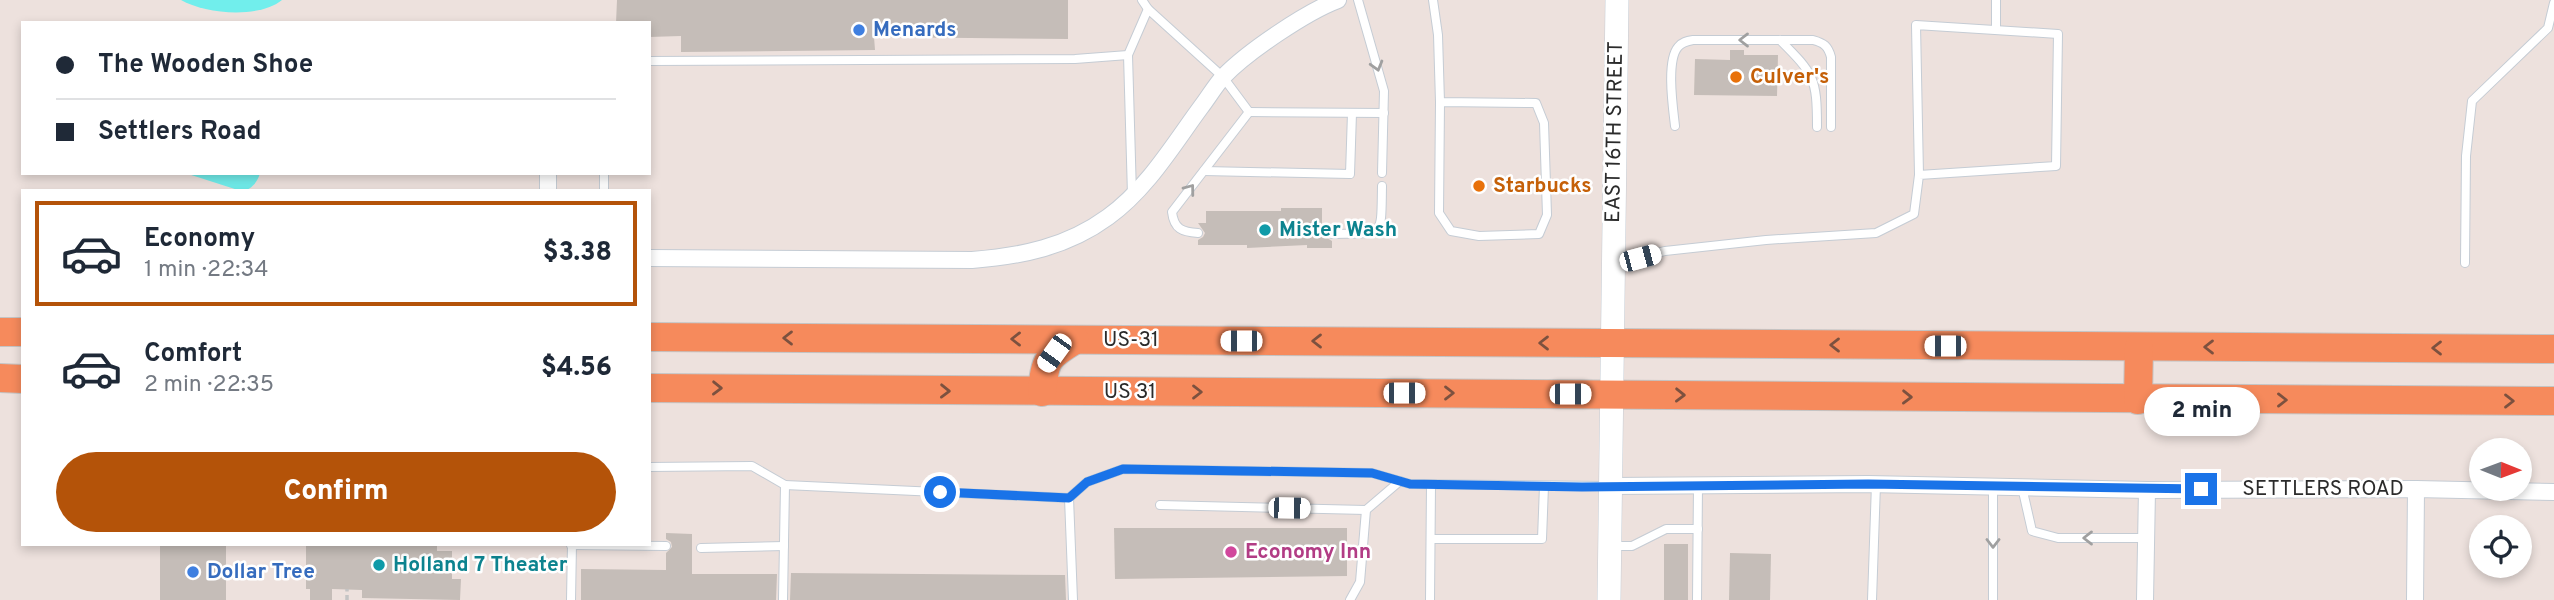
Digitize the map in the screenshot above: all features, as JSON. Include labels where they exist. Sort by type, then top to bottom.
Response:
[{"type":"highway","points":[[0,332],[21,332]]},
{"type":"highway","name":"US-31","points":[[651,337],[2554,349]]},
{"type":"highway","points":[[1042,392],[1044,367],[1054,353],[1075,340]]},
{"type":"highway","points":[[2138,400],[2139,347]]},
{"type":"highway","points":[[0,379],[21,379]]},
{"type":"highway","name":"US 31","points":[[651,388],[2554,401]]},
{"type":"main road","name":"EAST 16TH STREET","points":[[1609,600],[1617,0]]},
{"type":"street","points":[[651,258],[915,261],[1011,256],[1054,246],[1108,217],[1132,197],[1223,77],[1292,24],[1338,0]]},
{"type":"street","name":"SETTLERS ROAD","points":[[1611,486],[1876,484],[2147,490],[2416,489],[2554,492]]},
{"type":"street","points":[[2415,600],[2416,489]]},
{"type":"street","points":[[2145,600],[2147,490]]},
{"type":"lane","points":[[1142,0],[1148,9],[1223,77],[1250,112]]},
{"type":"lane","points":[[1358,0],[1384,91],[1382,173]]},
{"type":"lane","points":[[1433,0],[1438,35],[1440,102],[1439,213],[1451,231],[1479,236],[1539,234],[1548,215],[1544,123],[1536,103],[1440,102]]},
{"type":"lane","points":[[1996,0],[1996,29]]},
{"type":"lane","points":[[2465,263],[2466,156],[2472,100],[2548,28],[2554,3]]},
{"type":"lane","points":[[1132,197],[1128,55],[1148,9]]},
{"type":"lane","points":[[1614,263],[1665,251],[1766,240],[1876,233],[1914,214],[1919,175],[1916,25],[2058,34],[2056,166],[1919,175]]},
{"type":"lane","points":[[1675,126],[1673,58],[1682,43],[1693,40],[1813,40],[1823,43],[1831,57],[1831,127]]},
{"type":"lane","points":[[1780,40],[1811,74],[1817,92],[1817,127]]},
{"type":"lane","points":[[651,61],[1076,59],[1128,55]]},
{"type":"lane","points":[[1250,112],[1384,113]]},
{"type":"lane","points":[[1198,233],[1178,229],[1173,222],[1172,212],[1250,112]]},
{"type":"lane","points":[[1204,171],[1350,174],[1352,113]]},
{"type":"lane","points":[[1332,234],[1370,234],[1378,230],[1381,225],[1382,186]]},
{"type":"lane","points":[[651,467],[752,466],[785,485],[1069,498],[1073,600]]},
{"type":"lane","name":"SETTLERS ROAD","points":[[1069,498],[1087,482],[1123,469],[1372,473],[1410,484],[1431,485],[1611,486]]},
{"type":"lane","points":[[1160,505],[1366,510],[1400,481]]},
{"type":"lane","points":[[1872,600],[1876,484]]},
{"type":"lane","points":[[783,600],[785,485]]},
{"type":"lane","points":[[1430,600],[1431,485]]},
{"type":"lane","points":[[1697,600],[1698,485]]},
{"type":"lane","points":[[1431,539],[1542,539],[1544,486]]},
{"type":"lane","points":[[1993,486],[1993,600]]},
{"type":"lane","points":[[2022,487],[2032,531],[2058,538],[2145,538]]},
{"type":"lane","points":[[1350,600],[1360,582],[1366,510]]},
{"type":"lane","points":[[1610,546],[1632,546],[1666,529],[1698,529]]},
{"type":"lane","points":[[571,546],[571,600]]},
{"type":"lane","points":[[651,546],[666,546]]},
{"type":"lane","points":[[701,548],[784,546]]},
{"type":"path","points":[[347,589],[347,600]]},
{"type":"water","points":[[181,0],[282,0],[260,10],[232,12],[204,9]]},
{"type":"water","points":[[191,175],[259,175],[247,189],[235,189]]},
{"type":"building","name":"Menards","points":[[617,0],[1068,0],[1068,39],[874,37],[875,50],[681,52],[681,36],[651,37],[651,21],[616,21]]},
{"type":"building","name":"Culver's","points":[[1730,50],[1744,50],[1744,55],[1778,55],[1777,96],[1694,95],[1695,59],[1730,60]]},
{"type":"building","name":"Mister Wash","points":[[1281,208],[1322,208],[1322,227],[1332,227],[1326,233],[1327,238],[1332,241],[1332,248],[1307,248],[1307,245],[1247,248],[1247,245],[1198,245],[1198,240],[1205,233],[1198,223],[1206,223],[1206,211],[1281,211]]},
{"type":"building","name":"Economy Inn","points":[[1114,528],[1347,528],[1347,576],[1115,579]]},
{"type":"building","points":[[666,533],[692,534],[692,574],[777,574],[776,600],[581,600],[581,569],[666,570],[666,553],[672,547],[671,542],[666,539]]},
{"type":"building","points":[[1664,544],[1688,544],[1688,600],[1664,600]]},
{"type":"building","name":"Dollar Tree","points":[[160,546],[226,546],[226,600],[160,600]]},
{"type":"building","name":"Holland 7 Theater","points":[[306,546],[437,546],[437,551],[452,551],[452,579],[461,579],[460,600],[362,598],[362,590],[332,589],[332,600],[310,600],[310,589],[306,589]]},
{"type":"building","points":[[1730,553],[1771,554],[1770,600],[1729,600]]},
{"type":"building","points":[[791,573],[1065,575],[1066,600],[790,600]]},
{"type":"place","name":"Menards","points":[[859,30]]},
{"type":"place","name":"Culver's","points":[[1736,77]]},
{"type":"place","name":"Starbucks","points":[[1479,186]]},
{"type":"place","name":"Mister Wash","points":[[1265,230]]},
{"type":"place","name":"Economy Inn","points":[[1231,552]]},
{"type":"place","name":"Holland 7 Theater","points":[[379,565]]},
{"type":"place","name":"Dollar Tree","points":[[193,572]]},
{"type":"route","points":[[940,492],[1069,498],[1087,482],[1123,469],[1372,473],[1410,484],[1582,487],[1868,484],[2201,489]]}]
